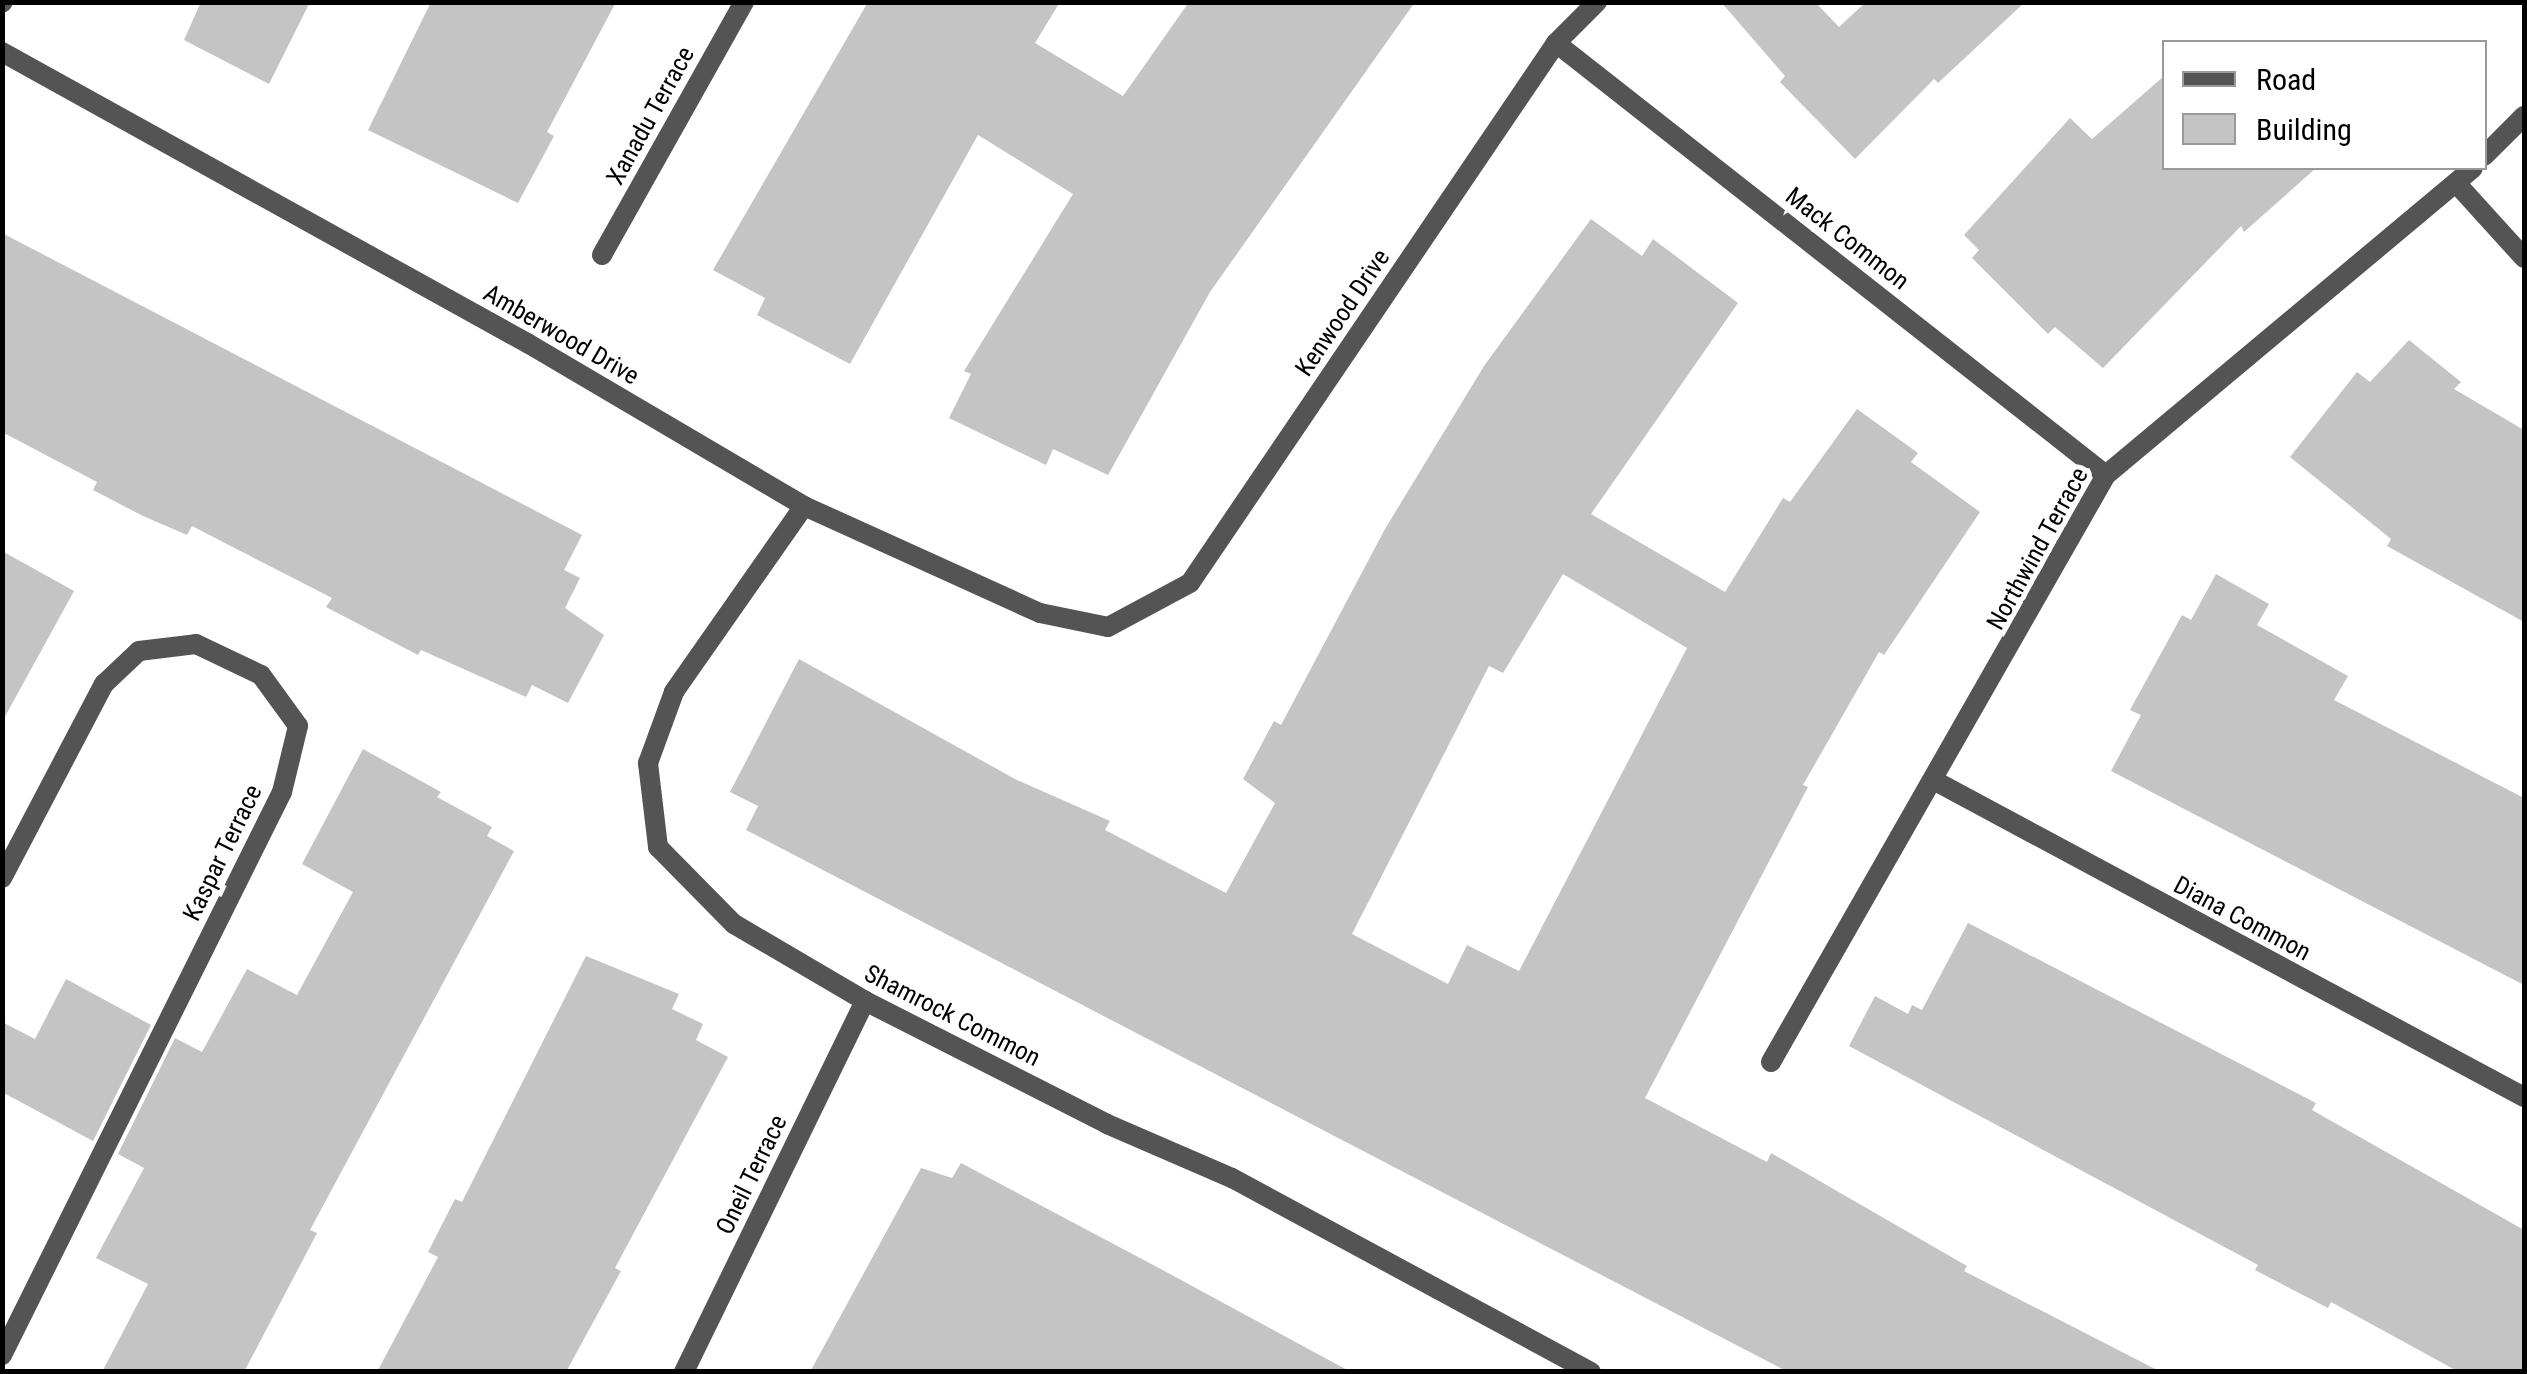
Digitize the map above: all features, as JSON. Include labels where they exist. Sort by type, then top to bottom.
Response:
[{"type":"street","name":"Xanadu Terrace","points":[[602,254],[744,2]]},
{"type":"street","name":"Kenwood Drive","points":[[1108,626],[1190,583],[1556,43],[1597,2]]},
{"type":"street","name":"Mack Common","points":[[1556,43],[2106,475]]},
{"type":"street","name":"Amberwood Drive","points":[[2,52],[530,344],[804,506],[1040,613],[1108,626]]},
{"type":"street","points":[[2487,153],[2524,116]]},
{"type":"street","name":"Northwind Terrace","points":[[1771,1062],[1937,782],[2106,475],[2471,170]]},
{"type":"street","points":[[2456,184],[2524,258]]},
{"type":"street","name":"Shamrock Common","points":[[804,506],[674,692],[648,763],[658,847],[734,924],[865,1001],[1107,1124],[1232,1178],[1591,1372]]},
{"type":"street","name":"Kaspar Terrace","points":[[2,878],[104,684],[138,652],[196,644],[261,675],[298,726],[282,792],[2,1354]]},
{"type":"street","name":"Diana Common","points":[[1937,782],[2524,1097]]},
{"type":"street","name":"Oneil Terrace","points":[[684,1372],[865,1001]]},
{"type":"building","points":[[201,2],[310,2],[269,84],[184,40]]},
{"type":"building","points":[[431,2],[616,2],[547,132],[554,136],[518,203],[368,130]]},
{"type":"building","points":[[868,2],[1060,2],[1035,43],[1123,96],[1189,2],[1415,2],[1210,292],[1108,475],[1053,449],[1046,465],[949,418],[971,374],[964,371],[1073,194],[978,135],[850,364],[757,315],[765,298],[713,270]]},
{"type":"building","points":[[1721,2],[1815,2],[1839,27],[1866,2],[2025,2],[1938,83],[1934,79],[1855,159],[1780,82],[1785,76]]},
{"type":"building","points":[[2162,78],[2162,170],[2314,170],[2244,232],[2241,226],[2103,368],[2055,327],[2048,334],[1972,258],[1979,250],[1964,235],[2070,118],[2092,139]]},
{"type":"building","points":[[1591,219],[1642,256],[1653,239],[1738,303],[1591,514],[1725,592],[1783,498],[1790,502],[1857,409],[1918,453],[1911,462],[1980,512],[1884,655],[1879,652],[1803,785],[1808,787],[1645,1098],[1767,1162],[1771,1153],[1967,1266],[1964,1271],[2161,1372],[1788,1372],[746,830],[758,806],[730,792],[799,659],[1015,779],[1110,821],[1105,830],[1226,893],[1275,803],[1243,779],[1274,721],[1281,725],[1385,529],[1484,366]],"holes":[[[1563,574],[1687,648],[1519,971],[1467,945],[1448,984],[1352,934],[1489,666],[1503,673]]]},
{"type":"building","points":[[2,233],[582,535],[564,570],[580,578],[565,608],[604,635],[568,703],[532,685],[526,697],[421,650],[418,655],[326,607],[332,598],[192,526],[187,535],[143,516],[93,490],[97,482],[2,432]]},
{"type":"building","points":[[2409,340],[2461,382],[2454,389],[2524,430],[2524,622],[2387,546],[2391,539],[2290,457],[2357,372],[2370,382]]},
{"type":"building","points":[[2,551],[74,591],[2,722]]},
{"type":"building","points":[[2216,574],[2269,604],[2257,625],[2348,676],[2334,700],[2524,798],[2524,985],[2111,771],[2141,715],[2130,710],[2182,615],[2191,620]]},
{"type":"building","points":[[363,749],[441,792],[437,797],[492,827],[487,836],[514,851],[310,1230],[317,1233],[244,1372],[102,1372],[148,1284],[96,1258],[144,1168],[118,1154],[175,1038],[202,1052],[247,969],[297,995],[353,892],[302,864]]},
{"type":"building","points":[[1968,923],[2316,1103],[2312,1110],[2524,1230],[2524,1372],[2459,1372],[2331,1302],[2328,1308],[2255,1270],[2258,1265],[1849,1046],[1875,996],[1908,1014],[1912,1005],[1922,1010]]},
{"type":"building","points":[[586,956],[679,994],[672,1009],[703,1024],[696,1040],[728,1057],[615,1268],[621,1271],[566,1372],[377,1372],[438,1257],[428,1252],[455,1199],[462,1202]]},
{"type":"building","points":[[66,979],[151,1025],[93,1141],[2,1092],[2,1022],[35,1039]]},
{"type":"building","points":[[961,1163],[1351,1372],[810,1372],[921,1168],[952,1178]]}]
